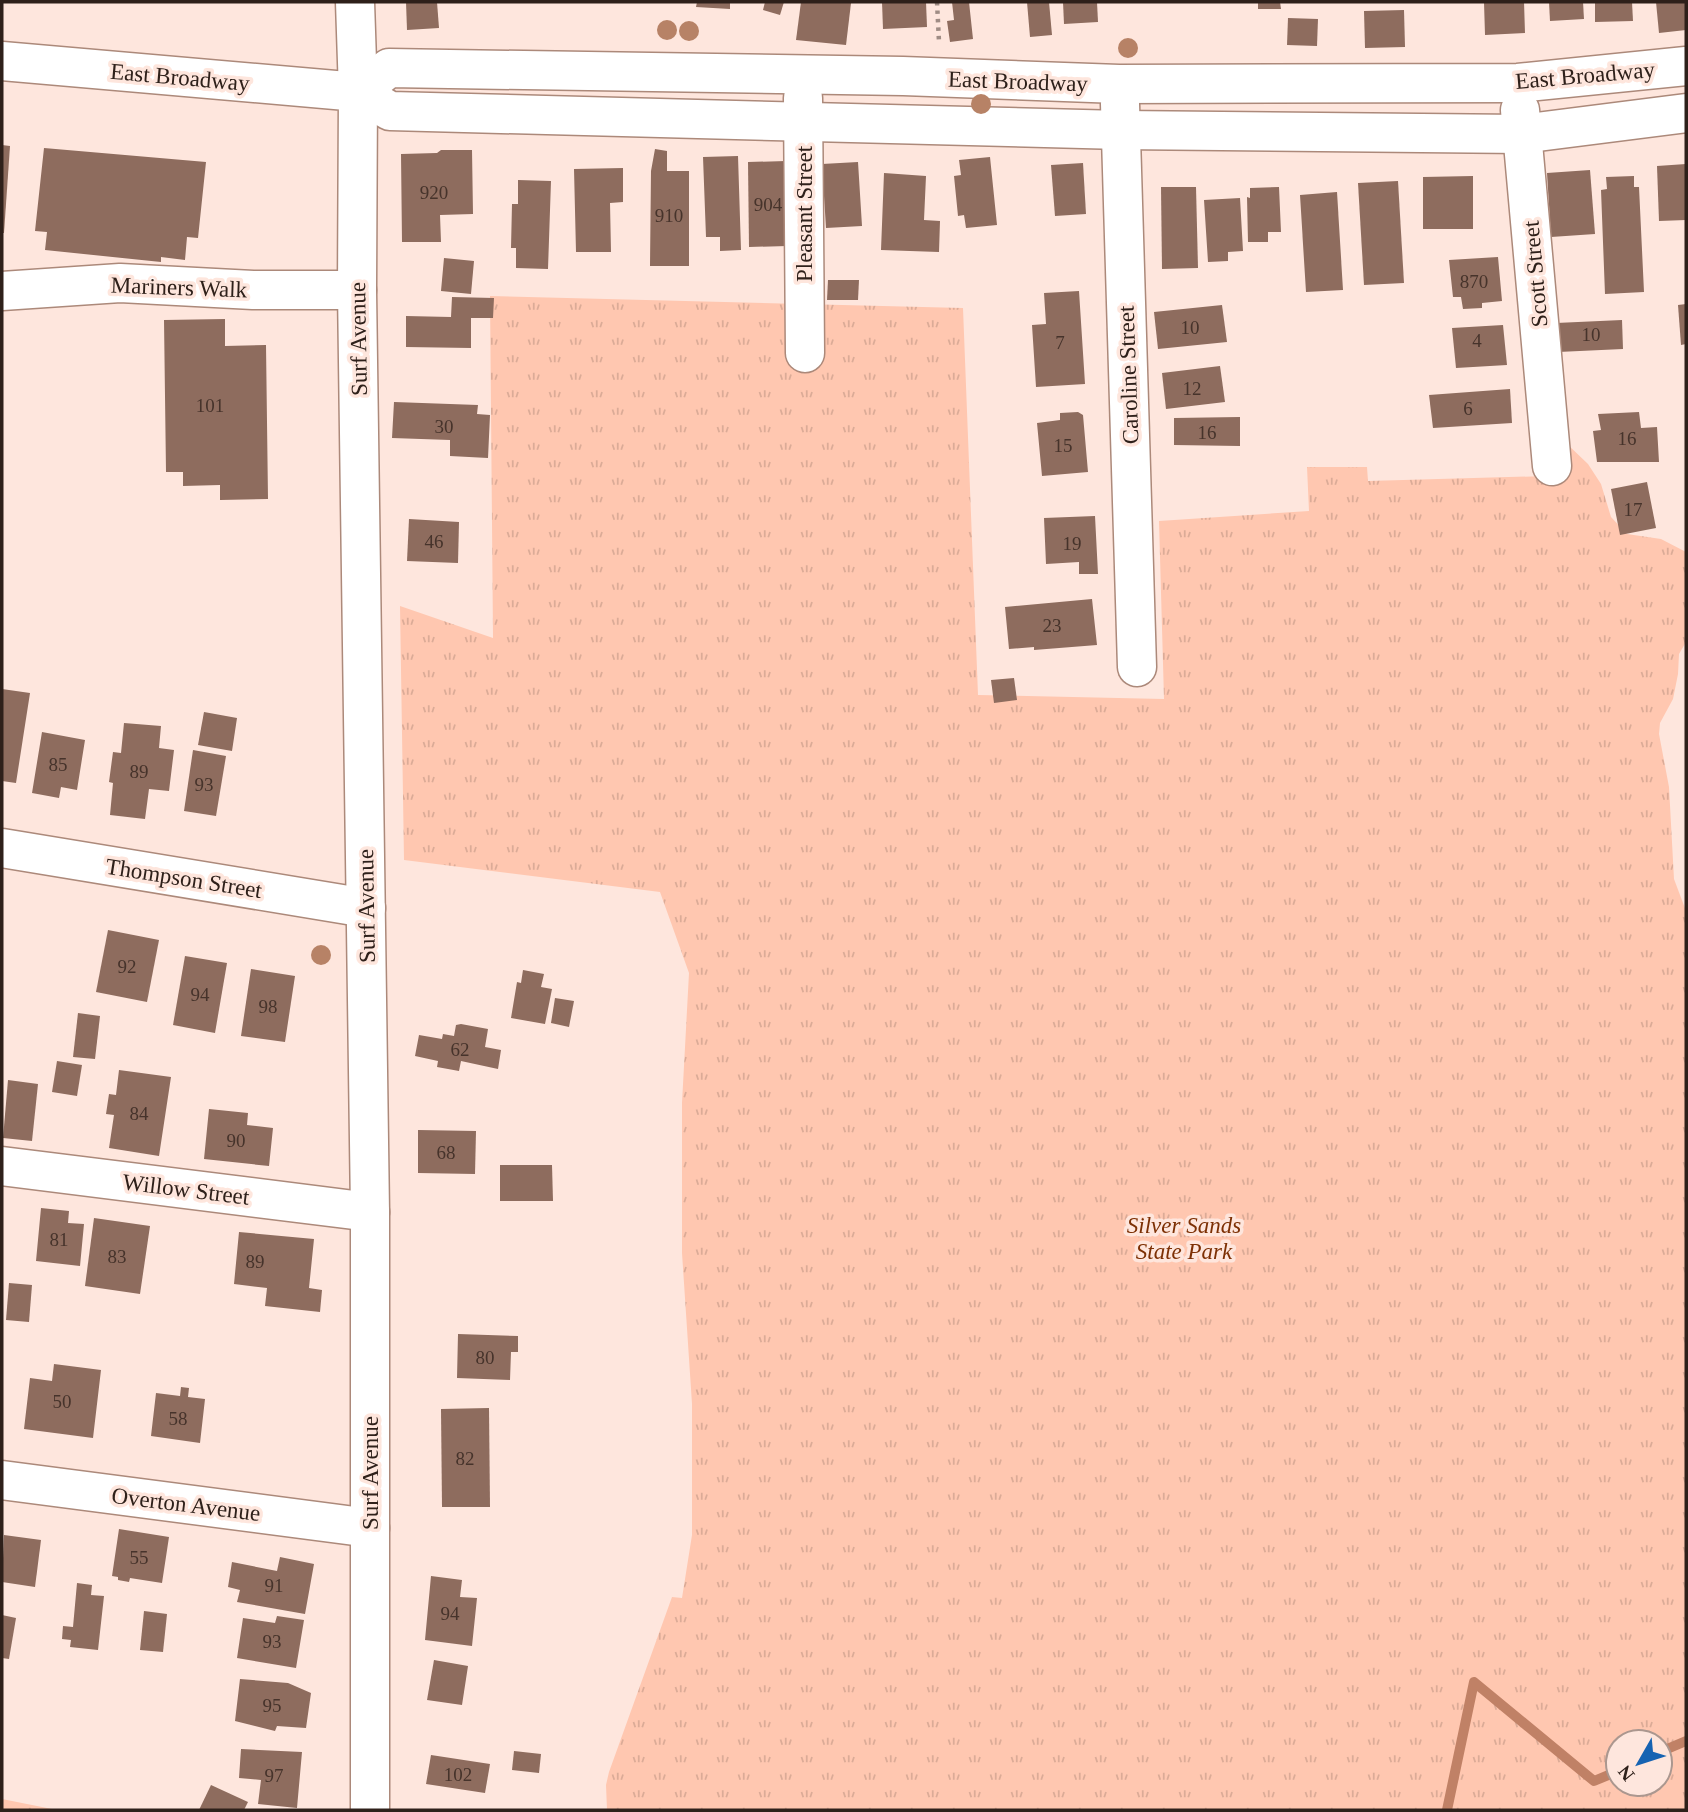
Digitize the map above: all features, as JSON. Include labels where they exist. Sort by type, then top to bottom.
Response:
[{"type":"street","name":"Surf Avenue","points":[[355,2],[370,1212],[370,1810]]},
{"type":"street","name":"East Broadway","points":[[2,61],[358,92],[390,111],[1121,130],[1522,134],[1686,113]]},
{"type":"street","name":"East Broadway","points":[[358,92],[389,68],[1119,84],[1518,83],[1686,66]]},
{"type":"street","name":"Pleasant Street","points":[[803,75],[805,353]]},
{"type":"street","name":"Scott Street","points":[[1518,83],[1552,466]]},
{"type":"street","name":"Caroline Street","points":[[1119,84],[1137,667]]},
{"type":"street","name":"Mariners Walk","points":[[2,291],[121,283],[253,290],[357,290]]},
{"type":"street","name":"Thompson Street","points":[[2,848],[366,908]]},
{"type":"street","name":"Willow Street","points":[[2,1166],[370,1212]]},
{"type":"street","name":"Overton Avenue","points":[[2,1480],[370,1528]]},
{"type":"path","points":[[937,2],[939,43]]},
{"type":"green space","name":"Silver Sands State Park","points":[[490,296],[963,308],[978,695],[1164,699],[1159,521],[1309,511],[1307,467],[1367,467],[1368,481],[1548,476],[1565,442],[1588,464],[1601,484],[1611,517],[1627,534],[1661,539],[1686,552],[1686,642],[1679,654],[1673,699],[1660,723],[1659,734],[1669,787],[1674,879],[1686,911],[1686,1810],[607,1810],[606,1785],[609,1772],[672,1597],[682,1598],[692,1535],[692,1404],[682,1253],[682,1103],[689,973],[660,892],[404,860],[400,606],[493,638]]},
{"type":"green space","points":[[2,1799],[57,1810],[2,1810]]},
{"type":"building","points":[[406,2],[437,2],[439,28],[407,30]]},
{"type":"building","points":[[697,2],[730,2],[730,9],[696,7]]},
{"type":"building","points":[[765,2],[784,2],[780,15],[763,10]]},
{"type":"building","points":[[801,2],[851,3],[846,45],[796,40]]},
{"type":"building","points":[[882,2],[926,2],[927,27],[883,29]]},
{"type":"building","points":[[952,2],[969,2],[973,39],[950,42],[947,21],[954,20]]},
{"type":"building","points":[[1027,2],[1049,2],[1052,35],[1030,37]]},
{"type":"building","points":[[1063,2],[1097,2],[1098,22],[1064,24]]},
{"type":"building","points":[[1258,2],[1280,2],[1281,9],[1258,9]]},
{"type":"building","points":[[1484,2],[1524,2],[1525,33],[1485,35]]},
{"type":"building","points":[[1549,2],[1583,2],[1584,19],[1550,21]]},
{"type":"building","points":[[1595,2],[1632,2],[1633,21],[1595,22]]},
{"type":"building","points":[[1656,2],[1686,2],[1686,30],[1659,33]]},
{"type":"building","points":[[1404,10],[1405,47],[1365,48],[1364,11]]},
{"type":"building","points":[[1288,18],[1318,19],[1317,46],[1287,45]]},
{"type":"building","points":[[2,145],[10,146],[4,233],[2,233]]},
{"type":"building","points":[[44,148],[206,162],[198,238],[187,237],[185,260],[161,257],[161,262],[45,250],[47,232],[35,231]]},
{"type":"building","points":[[655,149],[667,151],[667,171],[689,171],[689,266],[650,266],[651,171]]},
{"type":"building","points":[[441,150],[472,150],[473,214],[440,215],[441,242],[402,242],[401,154],[437,153]]},
{"type":"building","points":[[738,156],[741,250],[720,251],[720,237],[706,237],[703,157]]},
{"type":"building","points":[[990,157],[997,225],[966,228],[964,215],[958,216],[954,176],[961,175],[959,160]]},
{"type":"building","points":[[786,161],[787,246],[749,247],[748,162]]},
{"type":"building","points":[[858,162],[862,226],[826,228],[822,164]]},
{"type":"building","points":[[1083,163],[1086,214],[1055,216],[1051,165]]},
{"type":"building","points":[[1686,164],[1686,220],[1659,221],[1657,166]]},
{"type":"building","points":[[623,168],[623,202],[610,203],[611,252],[576,252],[574,169]]},
{"type":"building","points":[[1590,170],[1595,234],[1551,237],[1547,173]]},
{"type":"building","points":[[884,173],[926,176],[924,220],[940,221],[939,252],[881,250]]},
{"type":"building","points":[[1473,176],[1473,229],[1423,229],[1423,177]]},
{"type":"building","points":[[1634,176],[1634,187],[1639,187],[1644,292],[1605,294],[1601,190],[1607,189],[1606,177]]},
{"type":"building","points":[[518,180],[551,181],[548,269],[516,268],[516,248],[511,248],[512,204],[518,204]]},
{"type":"building","points":[[1398,181],[1404,283],[1364,285],[1358,183]]},
{"type":"building","points":[[1161,187],[1196,187],[1198,268],[1162,269]]},
{"type":"building","points":[[1279,187],[1281,232],[1268,232],[1268,242],[1248,242],[1247,197],[1250,198],[1250,188]]},
{"type":"building","points":[[1337,192],[1343,290],[1306,292],[1300,195]]},
{"type":"building","points":[[1240,198],[1243,251],[1228,252],[1228,261],[1208,262],[1204,200]]},
{"type":"building","points":[[1498,257],[1502,301],[1482,303],[1482,308],[1463,309],[1461,297],[1453,297],[1449,260]]},
{"type":"building","points":[[444,258],[474,261],[471,294],[441,291]]},
{"type":"building","points":[[828,280],[859,280],[858,300],[827,300]]},
{"type":"building","points":[[1079,291],[1085,384],[1036,387],[1032,325],[1046,324],[1044,293]]},
{"type":"building","points":[[452,297],[494,298],[493,318],[471,318],[471,348],[406,347],[406,316],[451,317]]},
{"type":"building","points":[[1686,304],[1686,344],[1681,345],[1678,305]]},
{"type":"building","points":[[1222,305],[1227,342],[1158,349],[1154,312]]},
{"type":"building","points":[[225,319],[225,346],[266,345],[268,499],[220,500],[220,485],[183,486],[183,472],[166,472],[164,320]]},
{"type":"building","points":[[1622,320],[1623,349],[1558,352],[1556,323]]},
{"type":"building","points":[[1503,325],[1507,365],[1456,368],[1452,328]]},
{"type":"building","points":[[1220,366],[1225,402],[1166,409],[1162,373]]},
{"type":"building","points":[[1510,389],[1512,423],[1433,428],[1429,395]]},
{"type":"building","points":[[394,402],[478,405],[477,414],[490,415],[488,458],[450,456],[450,440],[392,438]]},
{"type":"building","points":[[1078,412],[1083,415],[1088,472],[1042,476],[1037,423],[1060,420],[1060,413]]},
{"type":"building","points":[[1639,412],[1641,428],[1657,427],[1659,462],[1597,462],[1593,431],[1601,430],[1598,414]]},
{"type":"building","points":[[1240,417],[1240,446],[1174,445],[1174,418]]},
{"type":"building","points":[[1647,482],[1656,528],[1620,535],[1611,489]]},
{"type":"building","points":[[1095,516],[1098,574],[1079,574],[1079,562],[1046,564],[1044,518]]},
{"type":"building","points":[[409,519],[459,522],[458,563],[407,561]]},
{"type":"building","points":[[1092,599],[1097,645],[1034,650],[1034,647],[1009,649],[1005,607]]},
{"type":"building","points":[[1014,678],[1017,700],[994,703],[991,680]]},
{"type":"building","points":[[2,689],[30,693],[16,783],[2,781]]},
{"type":"building","points":[[204,712],[237,718],[232,751],[198,745]]},
{"type":"building","points":[[124,723],[161,726],[159,748],[174,750],[169,791],[149,789],[145,819],[110,815],[113,783],[109,782],[113,752],[121,753]]},
{"type":"building","points":[[42,732],[85,740],[77,790],[61,787],[59,798],[32,793]]},
{"type":"building","points":[[193,750],[226,756],[216,816],[184,811]]},
{"type":"building","points":[[108,930],[159,940],[147,1002],[96,992]]},
{"type":"building","points":[[185,956],[227,963],[215,1033],[173,1025]]},
{"type":"building","points":[[251,969],[295,976],[285,1042],[241,1036]]},
{"type":"building","points":[[523,970],[544,974],[541,987],[552,989],[545,1024],[511,1018],[517,982],[521,983]]},
{"type":"building","points":[[555,998],[574,1001],[569,1027],[551,1023]]},
{"type":"building","points":[[78,1013],[100,1016],[95,1059],[73,1057]]},
{"type":"building","points":[[456,1025],[488,1029],[485,1047],[501,1050],[498,1069],[461,1061],[459,1071],[437,1067],[438,1061],[415,1056],[419,1035],[442,1039],[443,1034],[454,1036]]},
{"type":"building","points":[[57,1061],[82,1065],[77,1096],[52,1092]]},
{"type":"building","points":[[119,1070],[171,1077],[159,1156],[109,1148],[114,1115],[106,1114],[109,1094],[116,1095]]},
{"type":"building","points":[[8,1080],[38,1084],[32,1141],[3,1138]]},
{"type":"building","points":[[209,1109],[248,1113],[247,1125],[273,1128],[269,1166],[204,1159]]},
{"type":"building","points":[[418,1130],[476,1131],[475,1174],[418,1173]]},
{"type":"building","points":[[500,1165],[552,1165],[553,1201],[500,1201]]},
{"type":"building","points":[[41,1208],[69,1211],[68,1223],[84,1224],[80,1266],[36,1261]]},
{"type":"building","points":[[94,1218],[150,1226],[140,1294],[85,1286]]},
{"type":"building","points":[[239,1232],[314,1239],[309,1288],[322,1290],[320,1312],[265,1306],[267,1288],[234,1284]]},
{"type":"building","points":[[9,1283],[32,1285],[29,1322],[6,1320]]},
{"type":"building","points":[[458,1334],[518,1336],[518,1352],[511,1352],[510,1380],[457,1378]]},
{"type":"building","points":[[54,1364],[101,1370],[93,1438],[24,1429],[30,1378],[52,1381]]},
{"type":"building","points":[[181,1387],[189,1388],[188,1397],[205,1399],[200,1443],[151,1436],[156,1393],[180,1396]]},
{"type":"building","points":[[489,1408],[490,1507],[442,1507],[441,1409]]},
{"type":"building","points":[[119,1529],[169,1537],[162,1583],[130,1578],[129,1582],[112,1576]]},
{"type":"building","points":[[4,1535],[41,1540],[35,1587],[2,1582]]},
{"type":"building","points":[[280,1557],[314,1564],[305,1614],[237,1602],[240,1590],[228,1587],[232,1562],[277,1571]]},
{"type":"building","points":[[431,1576],[462,1580],[460,1597],[477,1598],[472,1646],[425,1640]]},
{"type":"building","points":[[77,1583],[92,1585],[91,1595],[104,1596],[98,1650],[70,1647],[71,1640],[62,1639],[63,1626],[73,1627]]},
{"type":"building","points":[[144,1611],[167,1614],[163,1652],[140,1650]]},
{"type":"building","points":[[2,1615],[16,1618],[9,1659],[2,1658]]},
{"type":"building","points":[[277,1616],[304,1620],[296,1668],[237,1658],[243,1618],[275,1623]]},
{"type":"building","points":[[434,1660],[468,1666],[462,1705],[427,1700]]},
{"type":"building","points":[[240,1679],[288,1683],[311,1693],[306,1728],[277,1726],[275,1731],[235,1721]]},
{"type":"building","points":[[241,1749],[302,1752],[297,1808],[258,1804],[261,1780],[239,1778]]},
{"type":"building","points":[[514,1751],[541,1754],[539,1773],[512,1770]]},
{"type":"building","points":[[431,1755],[490,1764],[485,1793],[426,1784]]},
{"type":"building","points":[[211,1785],[248,1802],[244,1810],[199,1810]]},
{"type":"waterway","points":[[1447,1810],[1474,1682],[1594,1781],[1604,1777]]},
{"type":"waterway","points":[[1674,1746],[1686,1741]]}]
